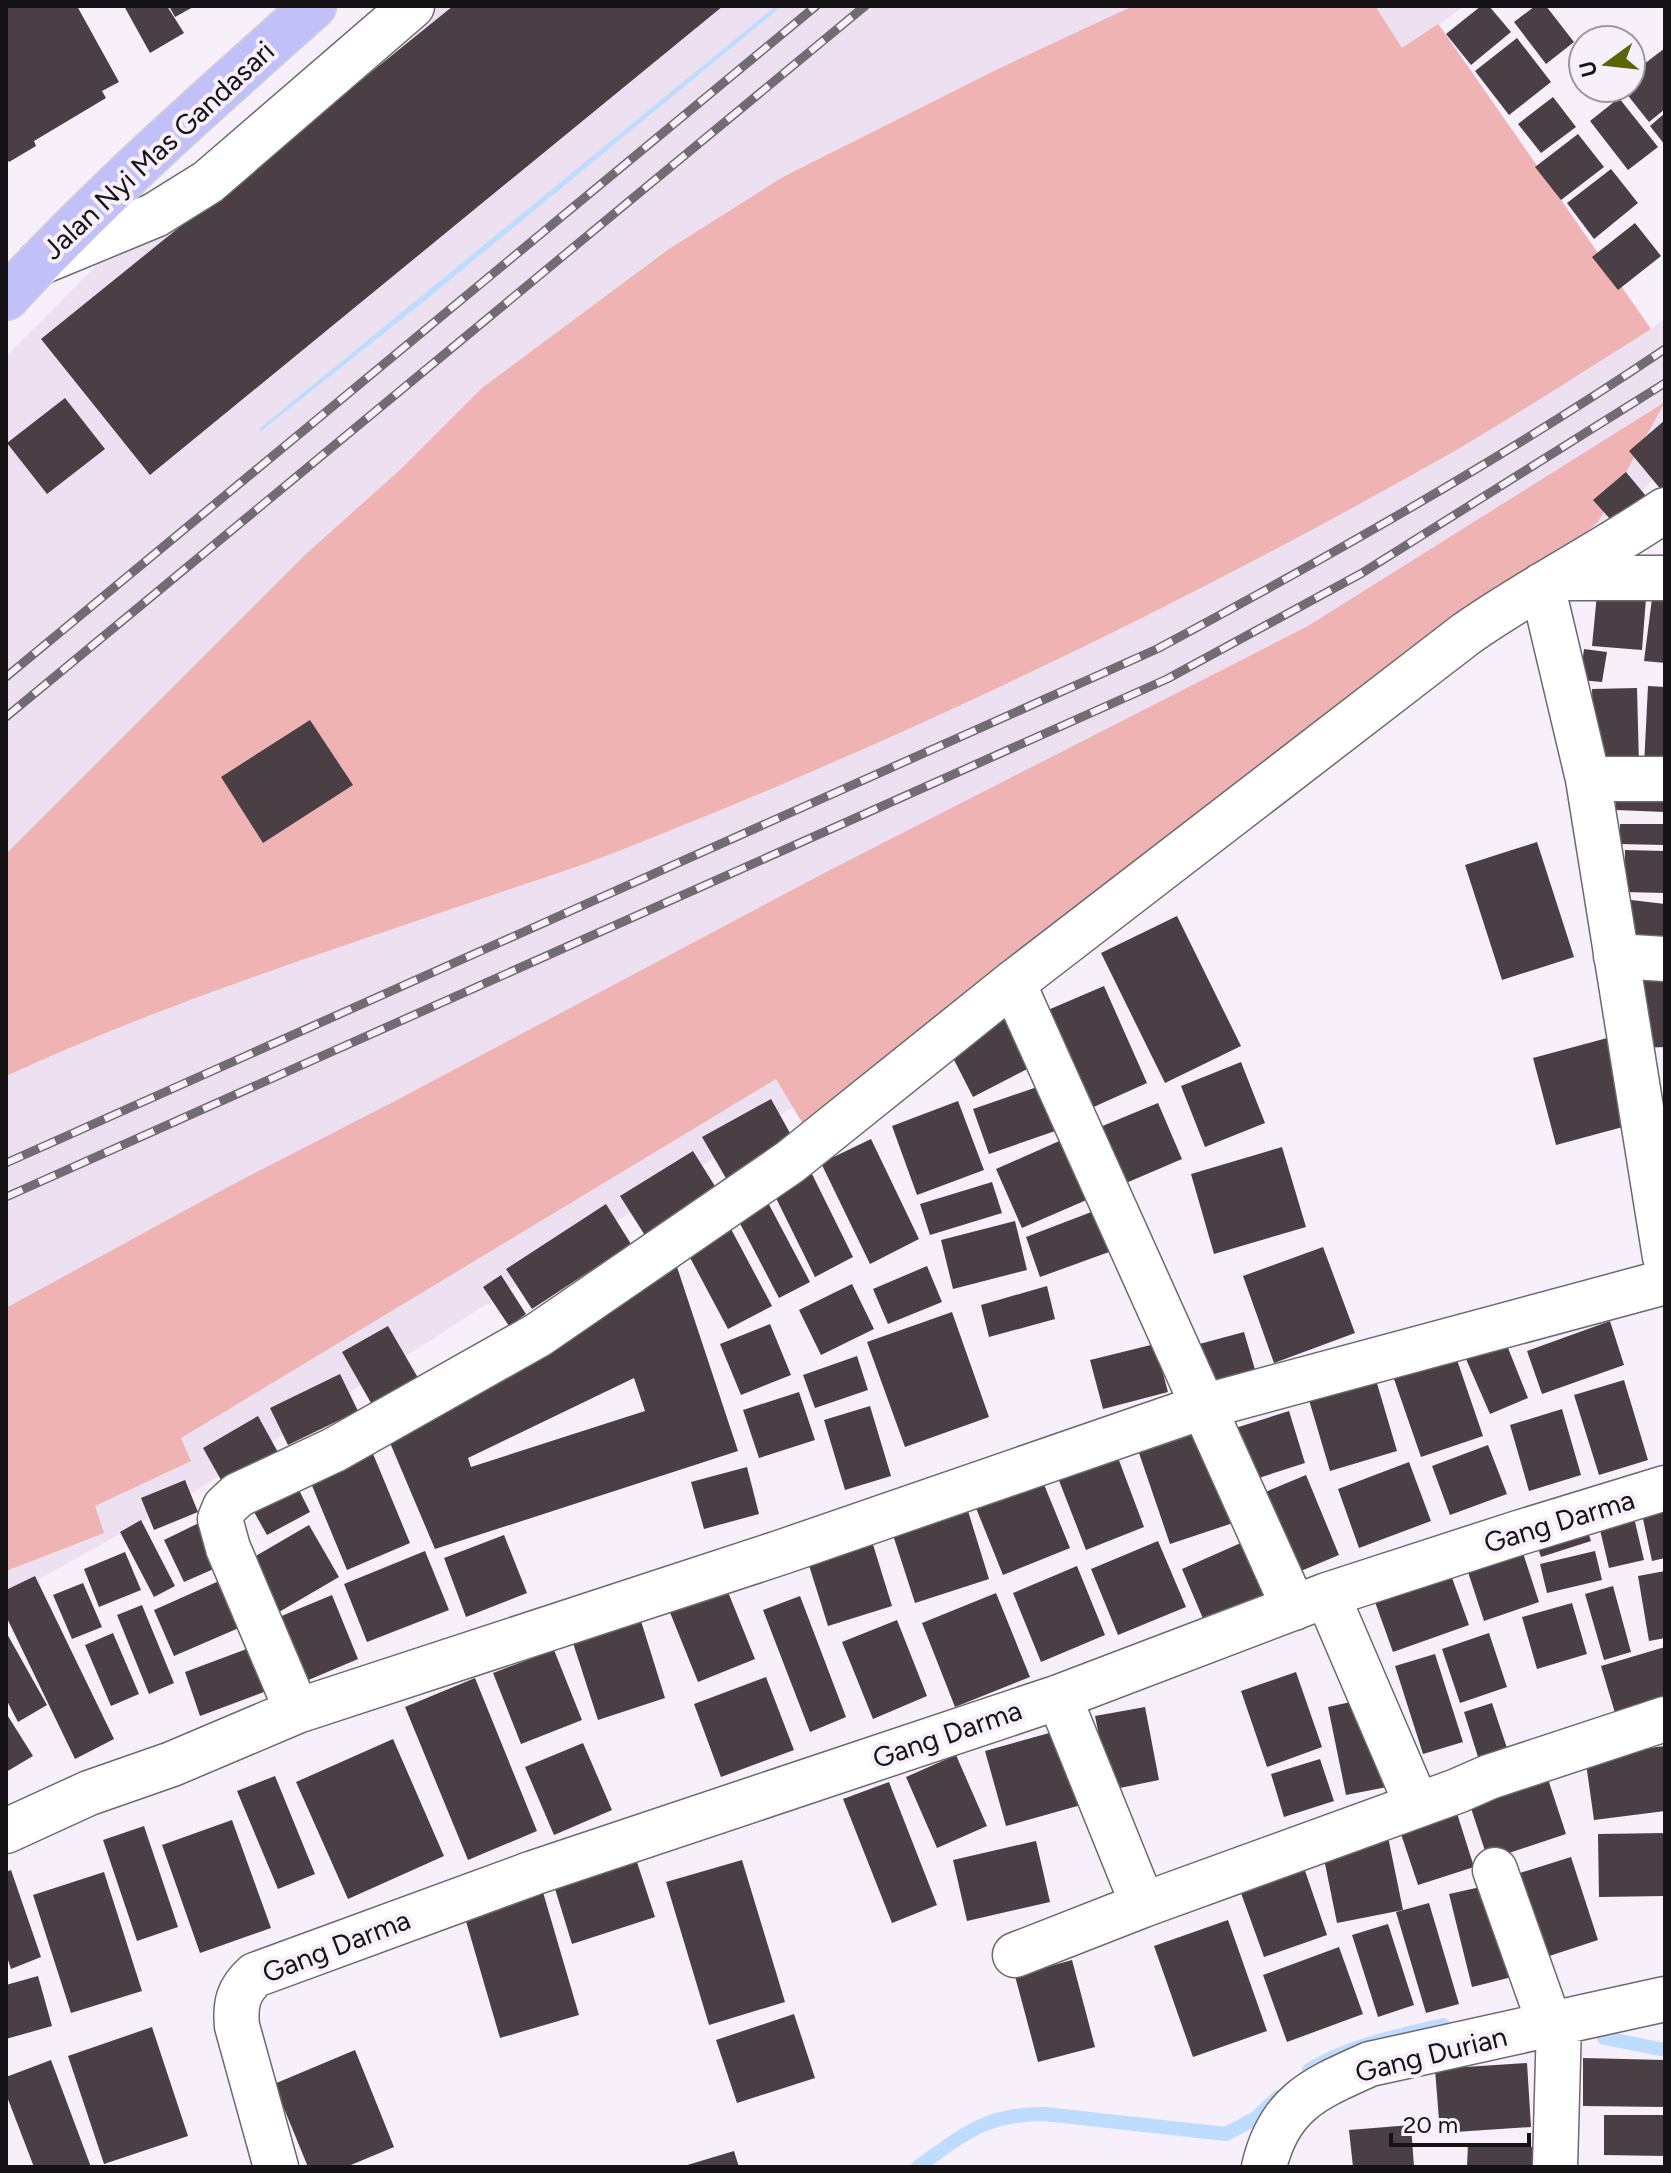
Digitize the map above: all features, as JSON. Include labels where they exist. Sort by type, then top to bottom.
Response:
[{"type":"main road","name":"Jalan Nyi Mas Gandasari","points":[[6,298],[195,113],[314,6]]},
{"type":"street","points":[[39,263],[155,215],[208,182],[412,6]]},
{"type":"street","points":[[297,1711],[228,1548],[220,1519],[225,1507],[238,1495],[334,1450],[538,1335],[790,1162],[1013,983],[1466,634],[1506,605],[1611,546],[1665,510]]},
{"type":"street","points":[[1549,582],[1665,578]]},
{"type":"street","points":[[1549,582],[1588,779],[1616,956],[1657,1153],[1665,1257]]},
{"type":"street","points":[[1588,779],[1665,779]]},
{"type":"street","points":[[1616,956],[1665,959]]},
{"type":"street","points":[[1013,983],[1202,1407],[1311,1602],[1417,1805]]},
{"type":"street","points":[[6,1831],[89,1793],[172,1764],[297,1711],[797,1547],[1202,1407],[1665,1282]]},
{"type":"street","name":"Gang Darma","points":[[276,2167],[237,2026],[235,2008],[239,1994],[255,1975],[503,1884],[1059,1697],[1311,1602],[1665,1488]]},
{"type":"street","points":[[1059,1697],[1143,1905]]},
{"type":"street","points":[[1015,1955],[1489,1777],[1665,1719]]},
{"type":"street","points":[[1495,1870],[1554,2024],[1555,2167]]},
{"type":"street","name":"Gang Durian","points":[[1264,2167],[1271,2139],[1286,2114],[1326,2084],[1370,2064],[1665,1999]]},
{"type":"shaded area","points":[[376,6],[1464,6],[1439,24],[1651,329],[1665,319],[1665,470],[1516,598],[1099,911],[194,1492],[6,1598],[6,356],[197,164]]},
{"type":"shaded area","points":[[1133,6],[1375,6],[1402,48],[1438,24],[1651,329],[1482,435],[1357,506],[1151,613],[941,714],[729,807],[621,850],[238,982],[6,1076],[6,854],[306,554],[401,469],[482,388],[669,249],[783,177],[998,69]]},
{"type":"shaded area","points":[[1665,402],[1598,522],[1516,592],[803,1124],[776,1079],[181,1438],[191,1461],[95,1506],[104,1533],[6,1571],[6,1308],[228,1187],[830,870],[1308,626]]},
{"type":"water","points":[[776,6],[782,6],[428,298],[261,431],[259,429]]},
{"type":"building","points":[[6,6],[77,6],[119,82],[102,91],[106,98],[34,141],[36,146],[9,162],[6,158]]},
{"type":"building","points":[[124,6],[167,6],[184,33],[150,53]]},
{"type":"building","points":[[169,6],[195,6],[175,17]]},
{"type":"building","points":[[453,6],[723,6],[150,475],[41,339]]},
{"type":"building","points":[[1481,6],[1489,6],[1511,32],[1471,65],[1446,34]]},
{"type":"building","points":[[1535,6],[1546,6],[1567,33],[1567,48],[1546,64],[1514,22]]},
{"type":"building","points":[[1517,38],[1551,82],[1509,115],[1475,71]]},
{"type":"building","points":[[1665,48],[1665,109],[1649,122],[1635,104],[1647,104],[1647,62]]},
{"type":"building","points":[[1553,97],[1576,127],[1541,153],[1518,124]]},
{"type":"building","points":[[1611,104],[1624,104],[1658,147],[1628,170],[1590,121]]},
{"type":"building","points":[[1665,113],[1665,145],[1650,126]]},
{"type":"building","points":[[1578,134],[1604,167],[1561,200],[1535,167]]},
{"type":"building","points":[[1611,169],[1638,203],[1594,239],[1567,203]]},
{"type":"building","points":[[1635,223],[1661,256],[1618,290],[1592,257]]},
{"type":"building","points":[[65,398],[105,449],[47,494],[7,443]]},
{"type":"building","points":[[1665,420],[1665,491],[1663,492],[1629,451]]},
{"type":"building","points":[[1626,472],[1651,502],[1619,529],[1593,500]]},
{"type":"building","points":[[1653,591],[1665,593],[1665,663],[1644,661]]},
{"type":"building","points":[[1597,594],[1646,598],[1642,650],[1592,646]]},
{"type":"building","points":[[1584,649],[1607,652],[1602,682],[1580,680]]},
{"type":"building","points":[[1648,686],[1665,687],[1665,767],[1644,766]]},
{"type":"building","points":[[1637,688],[1639,765],[1594,766],[1592,689]]},
{"type":"building","points":[[310,720],[353,785],[263,843],[221,777]]},
{"type":"building","points":[[1616,786],[1665,788],[1665,812],[1616,810]]},
{"type":"building","points":[[1620,824],[1665,824],[1665,845],[1620,844]]},
{"type":"building","points":[[1537,842],[1574,957],[1502,980],[1465,865]]},
{"type":"building","points":[[1625,850],[1665,851],[1665,893],[1624,892]]},
{"type":"building","points":[[1631,900],[1665,904],[1665,946],[1625,941]]},
{"type":"building","points":[[1177,916],[1241,1046],[1165,1083],[1101,953]]},
{"type":"building","points":[[1665,962],[1665,1047],[1641,1048],[1637,963]]},
{"type":"building","points":[[1104,986],[1147,1083],[1078,1114],[1034,1016]]},
{"type":"building","points":[[1009,1017],[1035,1065],[973,1097],[949,1050]]},
{"type":"building","points":[[1611,1037],[1634,1124],[1556,1145],[1533,1058]]},
{"type":"building","points":[[1241,1062],[1265,1123],[1205,1147],[1181,1086]]},
{"type":"building","points":[[1043,1085],[1058,1130],[989,1154],[973,1109]]},
{"type":"building","points":[[771,1099],[795,1142],[727,1180],[702,1137]]},
{"type":"building","points":[[958,1101],[984,1170],[917,1195],[892,1126]]},
{"type":"building","points":[[1158,1103],[1182,1159],[1112,1189],[1088,1132]]},
{"type":"building","points":[[1066,1138],[1091,1198],[1022,1228],[996,1169]]},
{"type":"building","points":[[871,1139],[919,1239],[870,1264],[821,1163]]},
{"type":"building","points":[[1282,1147],[1306,1227],[1214,1254],[1191,1174]]},
{"type":"building","points":[[693,1151],[718,1191],[646,1237],[620,1196]]},
{"type":"building","points":[[812,1174],[853,1257],[815,1277],[774,1194]]},
{"type":"building","points":[[992,1182],[1002,1213],[930,1235],[920,1204]]},
{"type":"building","points":[[765,1197],[810,1282],[779,1298],[735,1214]]},
{"type":"building","points":[[606,1204],[631,1244],[532,1309],[506,1269]]},
{"type":"building","points":[[1094,1211],[1109,1252],[1040,1277],[1026,1237]]},
{"type":"building","points":[[1015,1221],[1027,1270],[953,1289],[941,1240]]},
{"type":"building","points":[[731,1229],[772,1306],[728,1329],[687,1252]]},
{"type":"building","points":[[1323,1247],[1355,1333],[1274,1363],[1243,1276]]},
{"type":"building","points":[[927,1266],[942,1302],[888,1324],[873,1289]]},
{"type":"building","points":[[677,1267],[738,1451],[435,1549],[385,1431],[605,1291]],"holes":[[[634,1378],[645,1411],[471,1467],[468,1458]]]},
{"type":"building","points":[[501,1275],[526,1314],[509,1326],[483,1287]]},
{"type":"building","points":[[852,1284],[874,1329],[821,1355],[799,1310]]},
{"type":"building","points":[[1047,1286],[1055,1319],[989,1337],[981,1305]]},
{"type":"building","points":[[952,1312],[989,1417],[905,1447],[867,1342]]},
{"type":"building","points":[[1610,1321],[1624,1365],[1542,1394],[1527,1351]]},
{"type":"building","points":[[770,1324],[791,1375],[741,1395],[720,1344]]},
{"type":"building","points":[[388,1326],[421,1383],[375,1410],[342,1352]]},
{"type":"building","points":[[1244,1332],[1256,1373],[1204,1387],[1192,1346]]},
{"type":"building","points":[[1506,1343],[1528,1398],[1490,1414],[1466,1359]]},
{"type":"building","points":[[1155,1344],[1168,1392],[1103,1409],[1090,1360]]},
{"type":"building","points":[[857,1356],[868,1390],[815,1408],[803,1375]]},
{"type":"building","points":[[1456,1357],[1483,1436],[1421,1457],[1394,1379]]},
{"type":"building","points":[[340,1374],[358,1411],[288,1445],[270,1408]]},
{"type":"building","points":[[1376,1380],[1397,1451],[1330,1471],[1309,1400]]},
{"type":"building","points":[[1624,1380],[1648,1460],[1599,1475],[1574,1395]]},
{"type":"building","points":[[799,1392],[815,1440],[759,1458],[743,1410]]},
{"type":"building","points":[[870,1406],[891,1476],[845,1490],[824,1420]]},
{"type":"building","points":[[1562,1409],[1581,1475],[1529,1491],[1510,1425]]},
{"type":"building","points":[[1289,1411],[1305,1463],[1246,1482],[1229,1430]]},
{"type":"building","points":[[258,1416],[280,1456],[225,1487],[203,1448]]},
{"type":"building","points":[[1201,1432],[1233,1523],[1170,1544],[1139,1453]]},
{"type":"building","points":[[1488,1445],[1507,1494],[1450,1515],[1432,1466]]},
{"type":"building","points":[[371,1449],[410,1543],[347,1570],[308,1476]]},
{"type":"building","points":[[1117,1455],[1144,1527],[1086,1550],[1058,1478]]},
{"type":"building","points":[[1409,1462],[1431,1521],[1359,1548],[1338,1489]]},
{"type":"building","points":[[747,1467],[759,1514],[704,1529],[691,1482]]},
{"type":"building","points":[[1306,1475],[1339,1555],[1289,1576],[1256,1496]]},
{"type":"building","points":[[185,1480],[198,1512],[154,1530],[141,1498]]},
{"type":"building","points":[[294,1480],[310,1512],[267,1535],[250,1505]]},
{"type":"building","points":[[1043,1482],[1070,1548],[1003,1575],[976,1508]]},
{"type":"building","points":[[1665,1495],[1665,1558],[1652,1561],[1639,1500]]},
{"type":"building","points":[[1632,1509],[1644,1560],[1609,1568],[1597,1517]]},
{"type":"building","points":[[968,1511],[989,1579],[915,1603],[893,1535]]},
{"type":"building","points":[[1582,1515],[1591,1541],[1541,1557],[1532,1531]]},
{"type":"building","points":[[141,1520],[175,1586],[154,1597],[120,1532]]},
{"type":"building","points":[[205,1520],[225,1564],[184,1582],[164,1540]]},
{"type":"building","points":[[309,1525],[339,1577],[279,1612],[249,1560]]},
{"type":"building","points":[[504,1535],[527,1593],[466,1617],[444,1558]]},
{"type":"building","points":[[871,1538],[892,1606],[828,1626],[807,1559]]},
{"type":"building","points":[[1158,1541],[1186,1607],[1118,1635],[1091,1569]]},
{"type":"building","points":[[1243,1542],[1265,1595],[1204,1621],[1182,1569]]},
{"type":"building","points":[[425,1551],[449,1610],[367,1642],[344,1584]]},
{"type":"building","points":[[1595,1551],[1602,1580],[1547,1593],[1540,1564]]},
{"type":"building","points":[[125,1552],[141,1590],[99,1607],[84,1569]]},
{"type":"building","points":[[1523,1553],[1539,1602],[1484,1621],[1468,1572]]},
{"type":"building","points":[[1077,1566],[1105,1635],[1041,1662],[1013,1593]]},
{"type":"building","points":[[1665,1571],[1665,1638],[1649,1641],[1638,1576]]},
{"type":"building","points":[[1451,1575],[1469,1625],[1393,1652],[1375,1602]]},
{"type":"building","points":[[35,1576],[114,1739],[75,1759],[6,1616],[6,1590]]},
{"type":"building","points":[[228,1577],[248,1624],[174,1656],[154,1610]]},
{"type":"building","points":[[83,1583],[102,1627],[72,1639],[53,1595]]},
{"type":"building","points":[[1613,1586],[1631,1652],[1604,1660],[1585,1594]]},
{"type":"building","points":[[726,1587],[755,1659],[698,1682],[669,1610]]},
{"type":"building","points":[[996,1593],[1030,1677],[955,1707],[922,1623]]},
{"type":"building","points":[[332,1595],[358,1659],[299,1684],[272,1620]]},
{"type":"building","points":[[800,1596],[846,1717],[810,1732],[763,1610]]},
{"type":"building","points":[[1572,1603],[1587,1654],[1537,1669],[1522,1617]]},
{"type":"building","points":[[142,1605],[174,1683],[149,1694],[117,1615]]},
{"type":"building","points":[[897,1620],[927,1696],[873,1719],[842,1642]]},
{"type":"building","points":[[641,1621],[665,1698],[598,1720],[573,1643]]},
{"type":"building","points":[[6,1632],[47,1705],[18,1722],[6,1699]]},
{"type":"building","points":[[113,1633],[139,1694],[111,1706],[85,1645]]},
{"type":"building","points":[[1489,1633],[1507,1687],[1460,1703],[1442,1649]]},
{"type":"building","points":[[257,1645],[272,1689],[200,1716],[185,1672]]},
{"type":"building","points":[[1665,1647],[1665,1698],[1615,1713],[1601,1666]]},
{"type":"building","points":[[554,1650],[582,1720],[521,1744],[493,1673]]},
{"type":"building","points":[[1435,1654],[1463,1742],[1423,1754],[1395,1666]]},
{"type":"building","points":[[1296,1672],[1322,1747],[1267,1767],[1241,1691]]},
{"type":"building","points":[[766,1677],[794,1750],[721,1777],[694,1704]]},
{"type":"building","points":[[475,1678],[537,1831],[468,1860],[405,1707]]},
{"type":"building","points":[[1369,1698],[1387,1787],[1346,1795],[1328,1707]]},
{"type":"building","points":[[1492,1703],[1507,1748],[1478,1757],[1464,1712]]},
{"type":"building","points":[[1145,1707],[1159,1780],[1110,1790],[1095,1716]]},
{"type":"building","points":[[6,1713],[33,1756],[6,1772]]},
{"type":"building","points":[[1060,1730],[1081,1805],[1006,1826],[985,1751]]},
{"type":"building","points":[[393,1739],[444,1856],[348,1899],[296,1782]]},
{"type":"building","points":[[583,1743],[612,1810],[554,1835],[525,1767]]},
{"type":"building","points":[[1665,1746],[1665,1811],[1594,1820],[1585,1756]]},
{"type":"building","points":[[956,1755],[987,1826],[937,1848],[906,1777]]},
{"type":"building","points":[[1320,1759],[1334,1801],[1284,1817],[1271,1774]]},
{"type":"building","points":[[275,1776],[315,1874],[278,1889],[237,1791]]},
{"type":"building","points":[[1547,1776],[1566,1834],[1488,1860],[1469,1802]]},
{"type":"building","points":[[889,1782],[937,1905],[892,1923],[843,1799]]},
{"type":"building","points":[[1455,1807],[1474,1867],[1418,1885],[1398,1825]]},
{"type":"building","points":[[232,1820],[271,1928],[200,1953],[162,1845]]},
{"type":"building","points":[[144,1826],[178,1927],[137,1941],[103,1840]]},
{"type":"building","points":[[1387,1832],[1403,1910],[1337,1923],[1321,1844]]},
{"type":"building","points":[[1665,1833],[1665,1896],[1599,1897],[1598,1834]]},
{"type":"building","points":[[1036,1841],[1050,1902],[967,1921],[953,1860]]},
{"type":"building","points":[[634,1853],[655,1917],[572,1944],[552,1879]]},
{"type":"building","points":[[1571,1857],[1598,1940],[1531,1962],[1504,1878]]},
{"type":"building","points":[[1301,1859],[1327,1935],[1264,1957],[1237,1882]]},
{"type":"building","points":[[742,1860],[785,2002],[709,2025],[666,1882]]},
{"type":"building","points":[[11,1870],[41,1957],[11,1969],[6,1954],[6,1872]]},
{"type":"building","points":[[104,1872],[142,1991],[71,2013],[33,1895]]},
{"type":"building","points":[[540,1882],[579,2015],[500,2038],[461,1904]]},
{"type":"building","points":[[1494,1884],[1516,1976],[1472,1987],[1449,1894]]},
{"type":"building","points":[[1429,1903],[1459,2004],[1426,2013],[1396,1912]]},
{"type":"building","points":[[1228,1920],[1267,2031],[1193,2057],[1154,1946]]},
{"type":"building","points":[[1388,1924],[1414,2005],[1378,2017],[1352,1935]]},
{"type":"building","points":[[1339,1947],[1363,2014],[1287,2042],[1263,1975]]},
{"type":"building","points":[[1072,1960],[1095,2047],[1038,2062],[1015,1976]]},
{"type":"building","points":[[38,1976],[52,2026],[6,2039],[6,1985]]},
{"type":"building","points":[[794,2014],[815,2078],[737,2103],[716,2040]]},
{"type":"building","points":[[152,2027],[188,2136],[104,2164],[68,2056]]},
{"type":"building","points":[[355,2050],[394,2147],[346,2167],[308,2167],[274,2084]]},
{"type":"building","points":[[1583,2058],[1665,2060],[1665,2107],[1583,2106]]},
{"type":"building","points":[[51,2060],[91,2167],[34,2167],[6,2094],[6,2077]]},
{"type":"building","points":[[1527,2063],[1531,2127],[1440,2133],[1435,2069]]},
{"type":"building","points":[[1604,2115],[1665,2115],[1665,2156],[1604,2155]]},
{"type":"building","points":[[1411,2125],[1414,2167],[1353,2167],[1349,2130]]},
{"type":"building","points":[[1468,2143],[1533,2147],[1533,2167],[1467,2167]]},
{"type":"building","points":[[734,2151],[739,2167],[684,2167],[684,2166]]},
{"type":"waterway","points":[[1309,2070],[1357,2048],[1443,2025]]},
{"type":"waterway","points":[[1604,2038],[1665,2050]]},
{"type":"waterway","points":[[918,2167],[976,2128],[1006,2118],[1044,2114],[1226,2134],[1256,2118],[1278,2097]]},
{"type":"railway","points":[[6,677],[816,6]]},
{"type":"railway","points":[[6,717],[865,6]]},
{"type":"railway","points":[[6,1163],[1157,649],[1415,505],[1665,349]]},
{"type":"railway","points":[[6,1197],[1167,679],[1362,573],[1665,383]]}]
